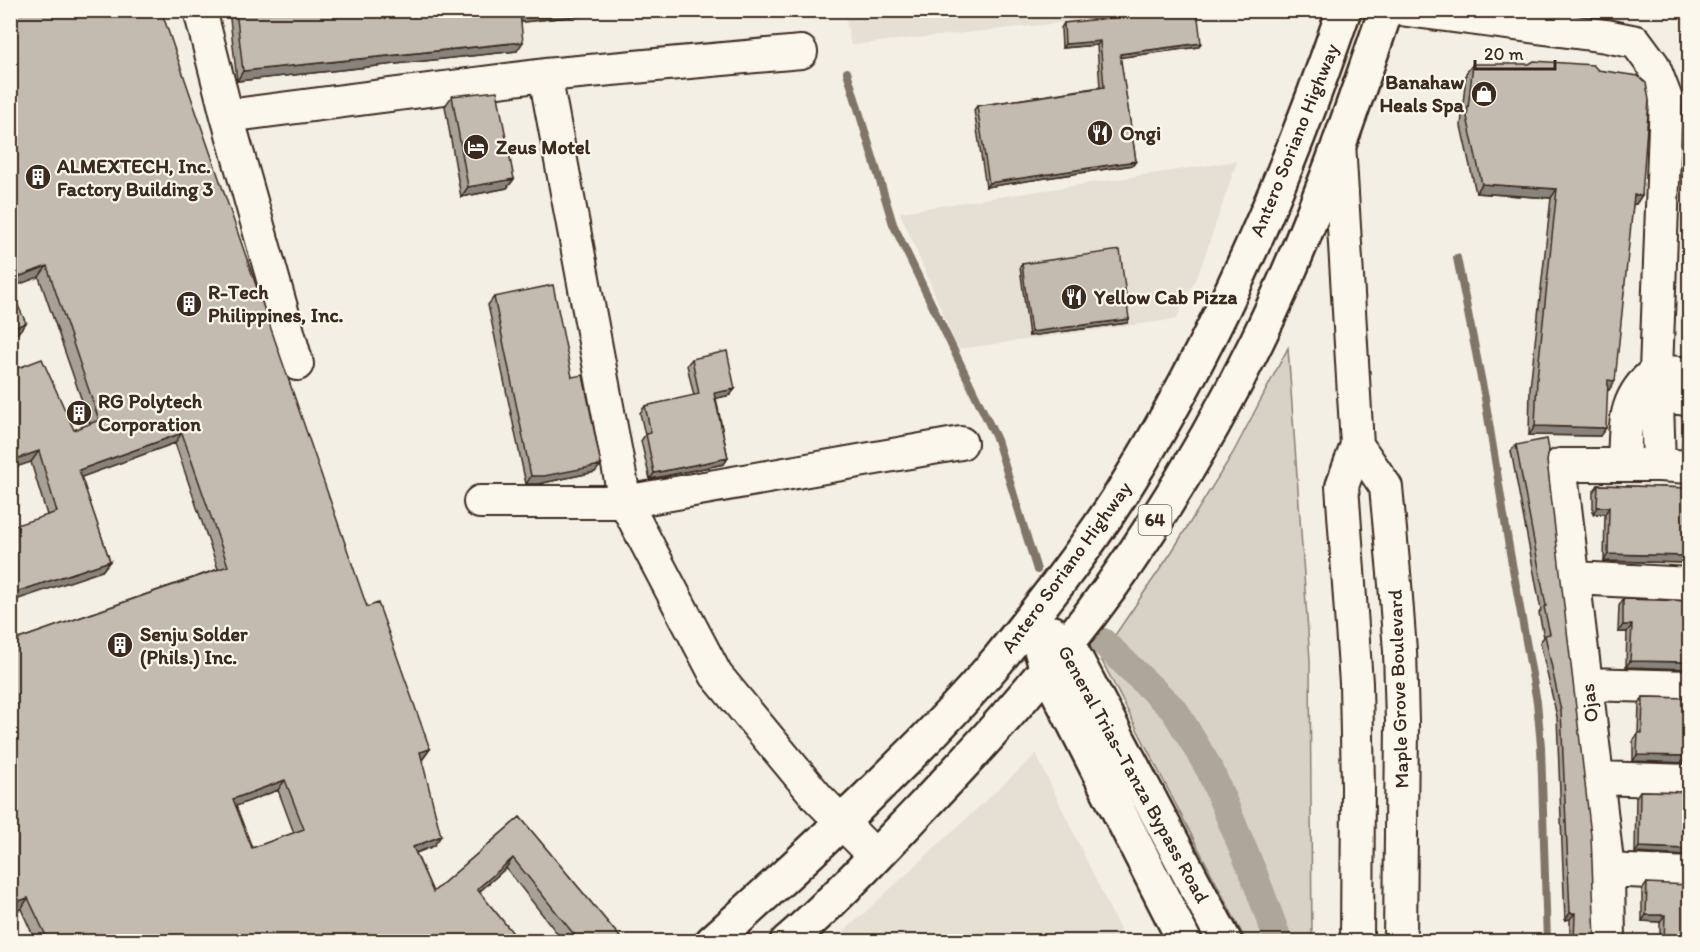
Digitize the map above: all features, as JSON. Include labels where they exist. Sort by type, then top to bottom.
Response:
[{"type":"main road","name":"Antero Soriano Highway","points":[[712,942],[841,824],[975,686],[1066,573],[1119,497],[1207,339],[1270,207],[1311,103],[1344,10]]},
{"type":"main road","name":"Antero Soriano Highway","points":[[787,942],[965,763],[1047,670],[1109,589],[1146,534],[1219,413],[1256,343],[1280,290],[1339,143],[1386,10]]},
{"type":"main road","name":"General Trias–Tanza Bypass Road","points":[[1032,616],[1068,644],[1226,942]]},
{"type":"main road","name":"General Trias–Tanza Bypass Road","points":[[1032,616],[1047,670],[1185,942]]},
{"type":"street","points":[[200,10],[227,116],[297,364]]},
{"type":"street","points":[[1407,10],[1636,42],[1653,65],[1666,99],[1656,384],[1674,466],[1624,465],[1626,420],[1629,406],[1635,392],[1644,381],[1656,384],[1689,399]]},
{"type":"street","points":[[227,116],[545,75],[801,52]]},
{"type":"street","points":[[545,75],[625,502],[716,675],[841,824],[875,856]]},
{"type":"street","points":[[1339,143],[1357,445],[1342,486],[1356,683],[1357,942]]},
{"type":"street","points":[[1656,384],[1689,374]]},
{"type":"street","points":[[480,502],[625,502],[960,443]]},
{"type":"street","name":"Maple Grove Boulevard","points":[[1357,445],[1386,487],[1395,584],[1402,722],[1400,942]]},
{"type":"street","name":"Ojas","points":[[1609,942],[1608,870],[1560,465],[1624,465]]},
{"type":"street","points":[[1574,578],[1689,584]]},
{"type":"street","points":[[1586,684],[1689,687]]},
{"type":"street","points":[[1598,778],[1689,781]]},
{"type":"street","points":[[1608,870],[1689,874]]},
{"type":"shaded area","points":[[844,10],[1172,10],[1172,11],[851,45]]},
{"type":"shaded area","points":[[1237,161],[1200,270],[1176,319],[958,349],[900,212]]},
{"type":"shaded area","points":[[1288,348],[1310,660],[1312,941],[1246,941],[1100,657],[1171,553],[1233,453]]},
{"type":"shaded area","points":[[1036,754],[1125,941],[834,941]]},
{"type":"building","points":[[10,10],[161,10],[367,607],[378,603],[430,749],[420,752],[441,836],[413,847],[433,892],[520,817],[624,942],[580,942],[513,858],[477,889],[520,942],[49,942],[28,898],[10,904],[10,642],[228,566],[182,433],[79,470],[110,561],[10,594],[10,527],[57,512],[39,451],[10,461],[10,371],[42,359],[74,430],[99,420],[47,266],[10,280]],"holes":[[[285,780],[304,829],[252,848],[233,799]]]},
{"type":"building","points":[[236,10],[545,10],[520,13],[523,42],[243,71]]},
{"type":"building","points":[[1197,10],[1201,43],[1120,54],[1136,161],[989,183],[977,106],[1104,87],[1100,41],[1065,44],[1064,23]]},
{"type":"building","points":[[1534,61],[1593,65],[1598,70],[1638,76],[1646,83],[1649,100],[1642,195],[1634,195],[1615,381],[1608,380],[1606,428],[1535,426],[1537,379],[1557,189],[1482,184],[1467,117],[1473,64],[1529,64]]},
{"type":"building","name":"Zeus Motel","points":[[497,91],[514,179],[468,187],[452,96]]},
{"type":"building","name":"Yellow Cab Pizza","points":[[1120,250],[1129,319],[1031,332],[1022,264]]},
{"type":"building","points":[[553,285],[572,377],[583,375],[601,465],[544,476],[531,476],[494,297]]},
{"type":"building","points":[[10,288],[26,323],[10,329]]},
{"type":"building","points":[[727,351],[735,389],[714,393],[728,458],[654,473],[646,434],[651,433],[645,406],[699,394],[692,359]]},
{"type":"building","points":[[1689,412],[1689,440],[1687,440]]},
{"type":"building","points":[[1547,439],[1549,450],[1547,461],[1591,835],[1595,942],[1574,942],[1575,913],[1570,913],[1561,711],[1545,635],[1550,634],[1544,607],[1546,606],[1516,445]]},
{"type":"building","points":[[1598,485],[1689,488],[1689,556],[1608,554],[1609,507],[1597,507]]},
{"type":"building","points":[[1623,599],[1689,601],[1689,662],[1630,661],[1632,625],[1623,625]]},
{"type":"building","points":[[1643,697],[1689,698],[1689,756],[1637,755],[1638,733],[1642,733]]},
{"type":"building","points":[[1640,791],[1689,792],[1689,849],[1639,847]]},
{"type":"building","points":[[1647,883],[1689,885],[1689,942],[1664,942],[1665,915],[1646,915]]},
{"type":"waterway","points":[[847,72],[893,224],[997,440],[1037,570]]},
{"type":"waterway","points":[[1457,258],[1485,398],[1537,702],[1541,746],[1547,942]]},
{"type":"waterway","points":[[1103,642],[1175,711],[1210,770],[1279,942]]},
{"type":"place","name":"Banahaw Heals Spa","points":[[1484,94]]},
{"type":"place","name":"Ongi","points":[[1100,133]]},
{"type":"place","name":"Zeus Motel","points":[[476,147]]},
{"type":"place","name":"ALMEXTECH, Inc. Factory Building 3","points":[[38,177]]},
{"type":"place","name":"Yellow Cab Pizza","points":[[1074,297]]},
{"type":"place","name":"R-Tech Philippines, Inc.","points":[[189,304]]},
{"type":"place","name":"RG Polytech Corporation","points":[[79,413]]},
{"type":"place","name":"Senju Solder (Phils.) Inc.","points":[[120,645]]}]
